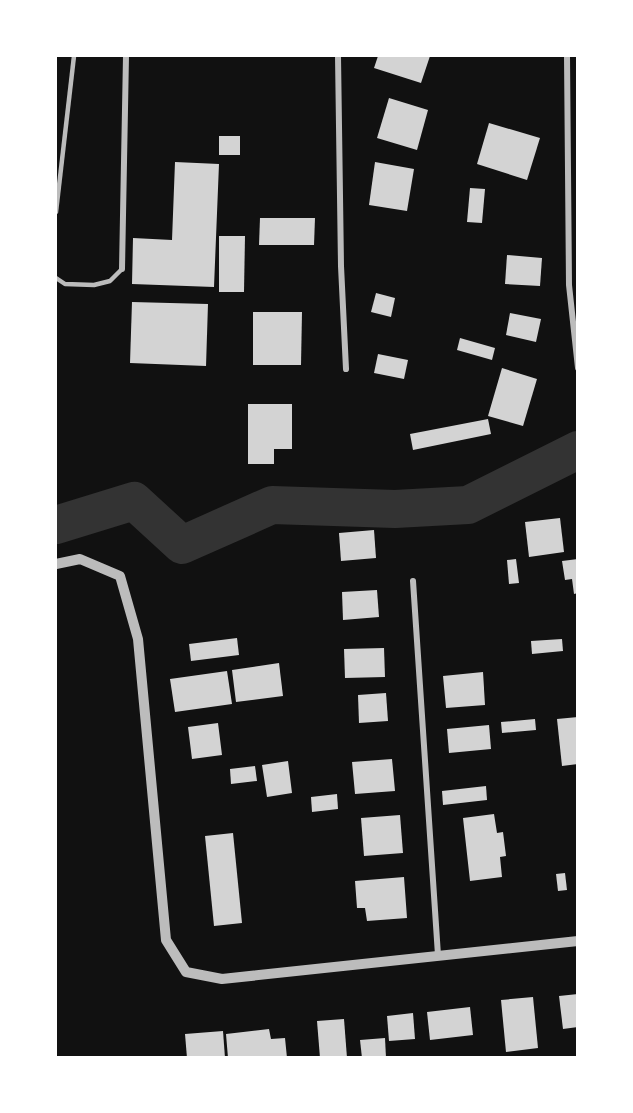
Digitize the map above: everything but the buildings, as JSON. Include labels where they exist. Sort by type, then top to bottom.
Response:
[{"type":"street","points":[[122,269],[126,56]]},
{"type":"street","points":[[338,56],[341,266],[346,369]]},
{"type":"street","points":[[567,56],[569,285],[578,368]]},
{"type":"street","points":[[56,564],[80,559],[120,576],[138,639],[166,940],[186,972],[222,979],[578,941]]},
{"type":"street","points":[[413,581],[438,955]]},
{"type":"lane","points":[[56,212],[74,56]]},
{"type":"lane","points":[[56,278],[64,284],[94,285],[110,281],[122,269]]},
{"type":"waterway","points":[[56,525],[134,501],[182,545],[272,505],[395,509],[468,505],[578,450]]}]
